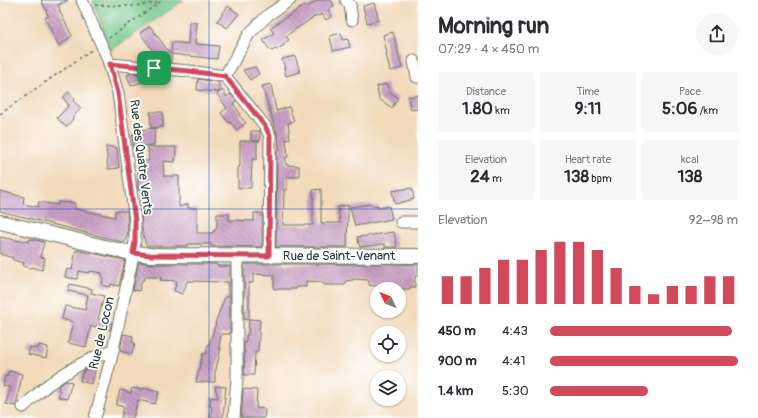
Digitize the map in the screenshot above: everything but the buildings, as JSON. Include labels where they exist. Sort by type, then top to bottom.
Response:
[{"type":"main road","name":"Rue de Saint-Venant","points":[[0,222],[133,253],[150,255],[418,256]]},
{"type":"street","points":[[225,76],[249,34],[268,15],[290,0]]},
{"type":"street","points":[[346,0],[350,5],[352,20]]},
{"type":"street","name":"Rue des Quatre Vents","points":[[84,3],[109,60],[118,93],[135,221],[135,242],[133,253]]},
{"type":"street","points":[[109,60],[225,76],[265,126],[270,136],[269,256]]},
{"type":"street","points":[[414,61],[417,78],[418,77]]},
{"type":"street","points":[[401,222],[418,222]]},
{"type":"street","name":"Rue de Locon","points":[[95,418],[113,350],[133,253]]},
{"type":"street","points":[[234,418],[237,378],[237,255]]},
{"type":"street","points":[[23,407],[49,384],[95,357],[113,350]]},
{"type":"path","points":[[108,39],[163,0]]},
{"type":"path","points":[[84,3],[133,6],[159,3]]},
{"type":"path","points":[[0,114],[96,47]]},
{"type":"green space","points":[[93,0],[184,0],[110,51]]},
{"type":"route","points":[[110,64],[154,68],[225,76],[265,126],[270,136],[269,256],[150,255],[133,253],[135,242],[135,221],[118,93],[110,64]]}]
